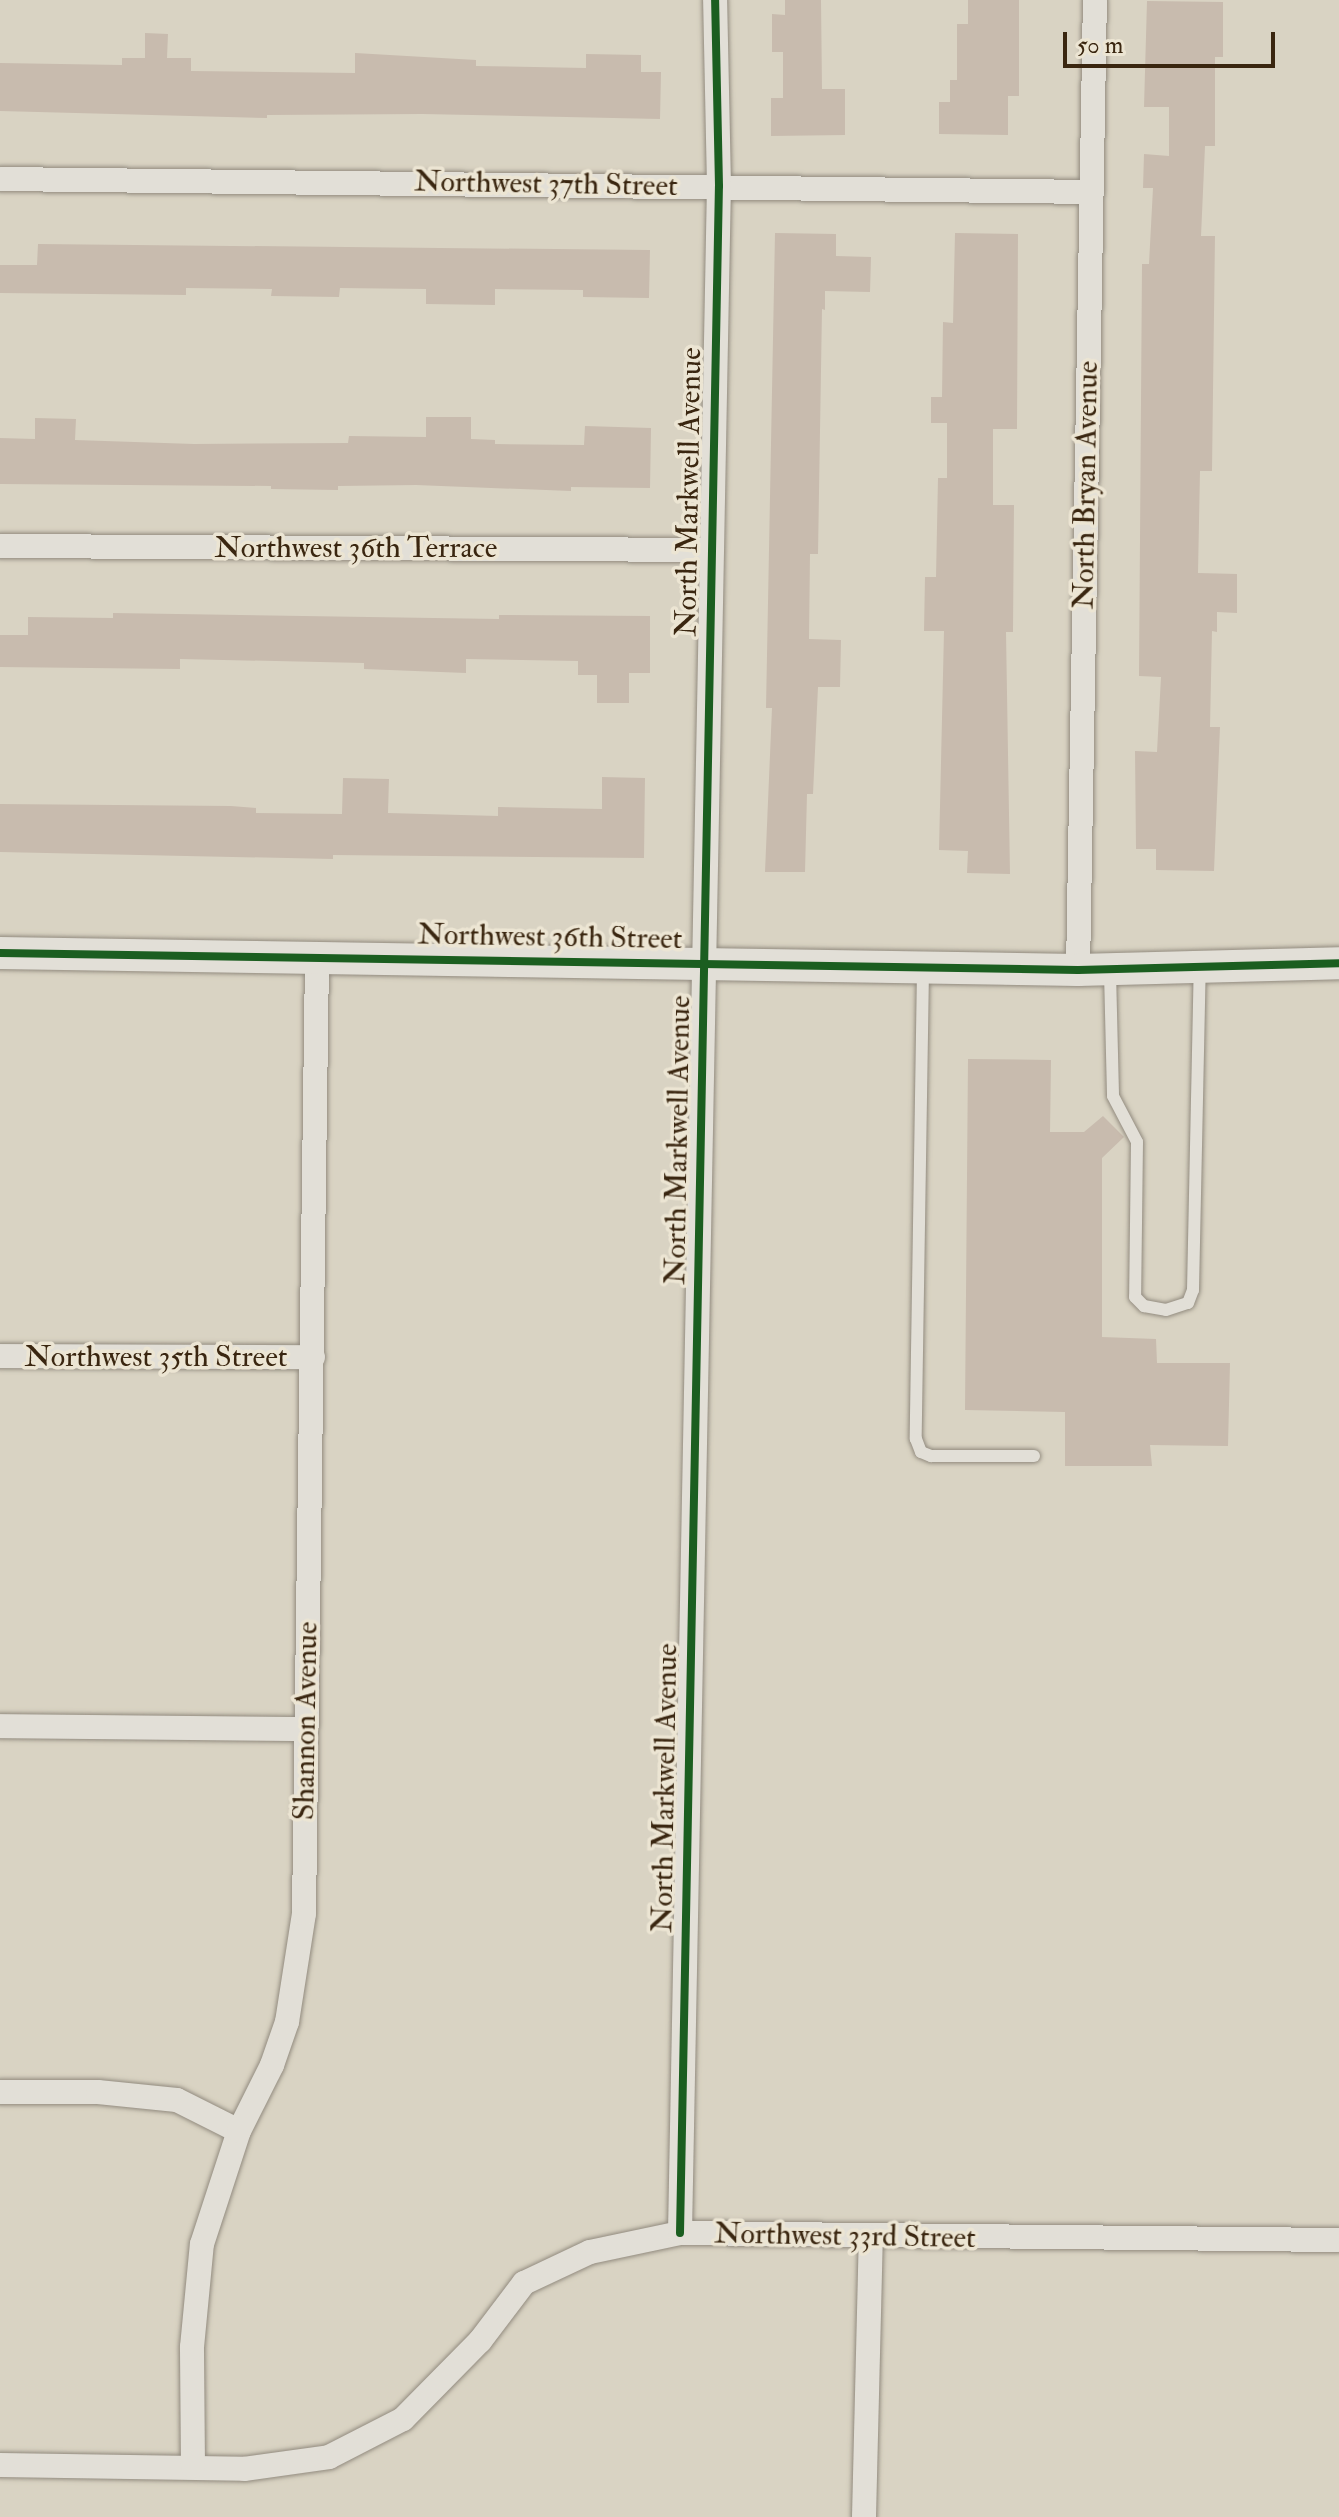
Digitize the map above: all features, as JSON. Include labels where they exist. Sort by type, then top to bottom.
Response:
[{"type":"street","name":"North Markwell Avenue","points":[[680,2233],[719,186],[715,0]]},
{"type":"street","name":"North Bryan Avenue","points":[[1078,970],[1095,0]]},
{"type":"street","name":"Northwest 37th Street","points":[[0,179],[1091,192]]},
{"type":"street","name":"Northwest 36th Terrace","points":[[0,546],[712,550]]},
{"type":"street","name":"Northwest 36th Street","points":[[0,953],[1078,970],[1339,963]]},
{"type":"street","name":"Shannon Avenue","points":[[193,2466],[192,2347],[200,2260],[239,2131],[272,2065],[287,2022],[297,1978],[304,1913],[317,957]]},
{"type":"street","name":"Northwest 35th Street","points":[[0,1356],[313,1357]]},
{"type":"street","points":[[0,1726],[305,1729]]},
{"type":"street","points":[[0,2092],[98,2092],[177,2100],[239,2131]]},
{"type":"street","name":"Northwest 33rd Street","points":[[0,2465],[244,2469],[329,2457],[403,2419],[480,2341],[524,2283],[590,2252],[680,2233],[1339,2240]]},
{"type":"street","points":[[864,2517],[871,2237]]},
{"type":"lane","points":[[1110,969],[1113,1096],[1132,1127],[1137,1142],[1135,1297],[1144,1306],[1166,1310],[1188,1303],[1193,1290],[1200,966]]},
{"type":"lane","points":[[923,967],[916,1439],[921,1452],[931,1456],[1034,1456]]},
{"type":"building","points":[[785,0],[821,0],[822,89],[845,89],[845,135],[771,136],[771,98],[783,98],[783,52],[772,52],[772,14],[785,15]]},
{"type":"building","points":[[968,0],[1019,0],[1019,96],[1008,96],[1008,135],[939,134],[939,102],[950,102],[950,80],[957,80],[957,24],[968,24]]},
{"type":"building","points":[[1147,1],[1223,2],[1223,57],[1215,57],[1215,146],[1205,146],[1201,236],[1215,236],[1212,471],[1200,471],[1198,573],[1237,574],[1237,613],[1217,612],[1217,632],[1212,631],[1210,727],[1220,727],[1214,871],[1156,870],[1156,849],[1136,849],[1135,751],[1157,752],[1161,677],[1139,676],[1142,264],[1149,264],[1153,188],[1143,188],[1144,154],[1169,156],[1169,107],[1144,107]]},
{"type":"building","points":[[145,33],[168,34],[167,58],[191,58],[191,71],[355,73],[355,53],[476,60],[476,66],[586,68],[586,54],[641,55],[641,72],[661,72],[660,119],[422,114],[267,115],[267,118],[0,111],[0,63],[122,65],[122,58],[145,58]]},
{"type":"building","points":[[775,233],[836,234],[836,256],[871,257],[870,292],[825,291],[825,310],[822,309],[818,554],[810,554],[809,639],[841,640],[840,687],[818,687],[813,794],[807,794],[805,872],[765,872],[772,708],[766,708]]},
{"type":"building","points":[[955,233],[1018,234],[1017,429],[993,429],[993,505],[1014,505],[1013,632],[1006,632],[1010,874],[967,873],[968,851],[939,850],[944,631],[924,631],[925,577],[936,577],[938,478],[947,478],[947,423],[931,423],[931,397],[942,397],[943,322],[953,323]]},
{"type":"building","points":[[38,244],[650,250],[649,298],[583,297],[583,290],[495,289],[495,305],[426,304],[426,289],[340,288],[339,297],[271,296],[272,289],[186,288],[186,295],[0,293],[0,265],[37,265]]},
{"type":"building","points":[[426,417],[471,417],[471,439],[495,440],[495,444],[584,445],[585,426],[651,428],[650,488],[571,487],[571,491],[416,485],[338,486],[338,490],[271,489],[271,486],[0,484],[0,438],[35,439],[35,418],[76,419],[75,440],[194,444],[348,443],[349,436],[426,437]]},
{"type":"building","points":[[113,613],[499,619],[499,615],[650,616],[650,673],[629,673],[629,703],[597,703],[597,675],[578,675],[578,661],[466,659],[466,673],[364,669],[364,663],[180,659],[180,669],[0,667],[0,635],[28,635],[28,617],[113,618]]},
{"type":"building","points":[[602,777],[645,778],[644,858],[333,855],[333,859],[0,852],[0,804],[231,806],[256,808],[256,813],[342,814],[343,778],[389,779],[388,813],[498,816],[498,807],[602,809]]},
{"type":"building","points":[[968,1059],[1051,1060],[1050,1132],[1084,1132],[1103,1116],[1124,1137],[1102,1158],[1102,1337],[1156,1339],[1157,1363],[1230,1363],[1228,1446],[1150,1445],[1152,1466],[1065,1466],[1065,1412],[965,1410]]},
{"type":"cycle path","points":[[680,2233],[719,186],[715,0]]},
{"type":"cycle path","points":[[0,953],[1078,970],[1339,963]]}]
